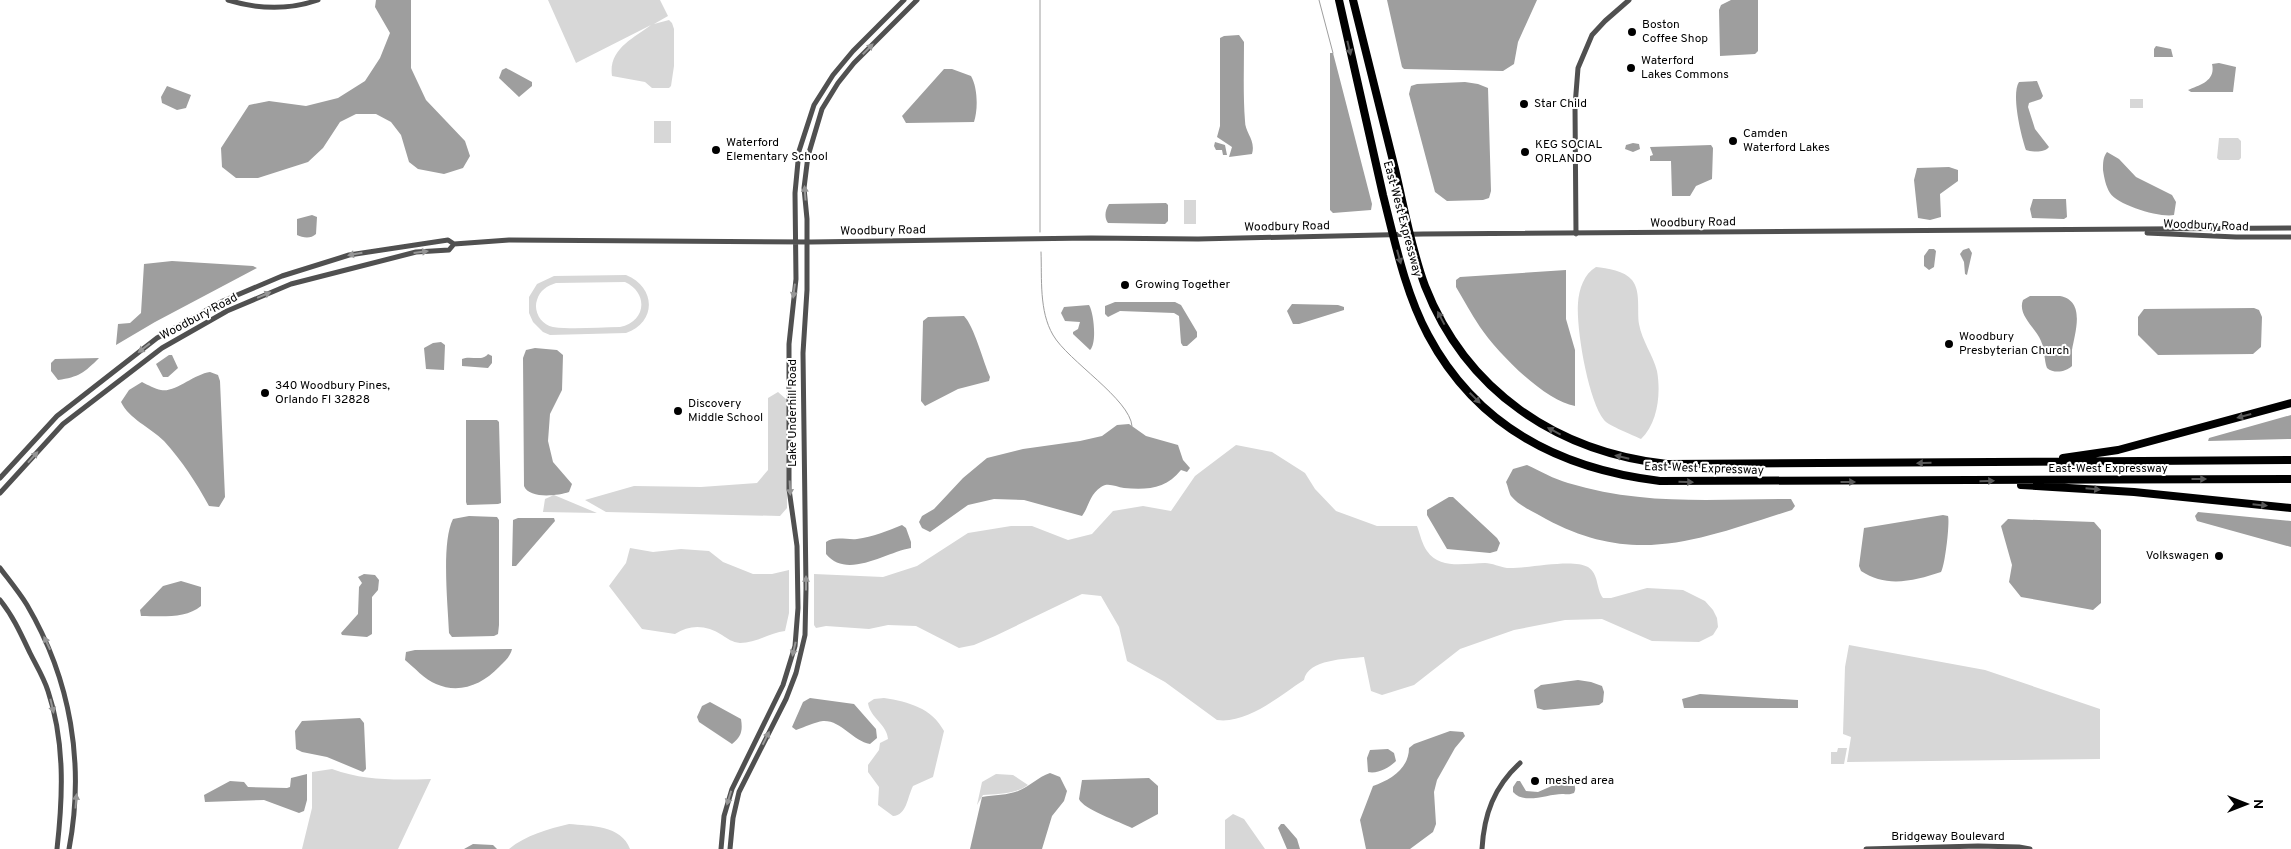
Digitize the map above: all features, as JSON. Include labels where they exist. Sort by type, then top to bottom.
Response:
[{"type":"highway","name":"East-West Expressway","points":[[1338,0],[1393,235],[1417,311],[1427,334],[1455,376],[1491,414],[1515,433],[1564,459],[1606,473],[1660,481],[2291,479]]},
{"type":"highway","name":"East-West Expressway","points":[[1353,0],[1425,286],[1442,322],[1464,355],[1490,385],[1527,415],[1555,432],[1591,448],[1629,459],[1667,464],[2291,460]]},
{"type":"highway","points":[[1997,462],[2099,454],[2291,403]]},
{"type":"highway","points":[[2010,481],[2022,485],[2095,489],[2291,508]]},
{"type":"street","points":[[228,0],[252,6],[277,7],[318,0]]},
{"type":"street","name":"Lake Underhill Road","points":[[721,849],[724,816],[732,789],[783,685],[795,646],[798,600],[797,546],[789,489],[789,344],[796,279],[796,188],[799,151],[814,105],[833,74],[904,0]]},
{"type":"street","name":"Lake Underhill Road","points":[[730,849],[733,818],[739,792],[786,699],[796,673],[805,635],[803,353],[807,290],[805,180],[808,156],[822,109],[838,83],[854,63],[916,0]]},
{"type":"street","points":[[1576,234],[1575,106],[1578,68],[1592,35],[1608,18],[1630,0]]},
{"type":"street","name":"Woodbury Road","points":[[0,478],[57,416],[157,338],[223,301],[282,276],[349,255],[448,240],[454,244],[509,240],[807,242],[1091,238],[1198,239],[1423,234],[1996,230],[2121,231],[2291,228]]},
{"type":"street","name":"Woodbury Road","points":[[2121,231],[2172,236],[2291,237]]},
{"type":"street","name":"Woodbury Road","points":[[0,493],[63,424],[162,348],[227,311],[291,284],[416,252],[449,250],[454,244]]},
{"type":"street","points":[[0,568],[26,604],[48,644],[62,683],[69,710],[76,751],[77,775],[76,801],[69,849]]},
{"type":"street","points":[[0,600],[12,614],[47,688],[52,704],[63,776],[57,849]]},
{"type":"street","points":[[1482,849],[1486,818],[1492,799],[1502,782],[1520,763]]},
{"type":"street","name":"Bridgeway Boulevard","points":[[1866,849],[1978,846],[2030,849]]},
{"type":"shaded area","points":[[376,0],[411,0],[411,68],[426,100],[465,141],[470,156],[463,168],[444,174],[418,169],[409,162],[401,135],[391,122],[376,114],[356,114],[340,122],[323,148],[308,162],[258,178],[236,178],[222,167],[221,148],[249,105],[269,101],[306,106],[338,98],[365,81],[380,58],[390,33],[375,7]]},
{"type":"shaded area","points":[[548,0],[660,0],[668,16],[654,24],[669,20],[674,29],[674,66],[671,86],[669,88],[652,88],[645,82],[612,76],[614,58],[618,51],[651,25],[576,63]]},
{"type":"shaded area","points":[[1387,0],[1537,0],[1518,42],[1514,64],[1503,71],[1404,69]]},
{"type":"shaded area","points":[[1731,0],[1758,0],[1758,51],[1755,54],[1720,56],[1719,10],[1721,5]]},
{"type":"shaded area","points":[[1239,35],[1244,42],[1245,125],[1252,141],[1253,149],[1252,154],[1229,157],[1232,147],[1217,137],[1220,126],[1220,38]]},
{"type":"shaded area","points":[[2156,46],[2171,49],[2173,57],[2154,57]]},
{"type":"shaded area","points":[[1330,53],[1333,53],[1338,72],[1372,204],[1371,210],[1333,213],[1330,210]]},
{"type":"shaded area","points":[[2219,63],[2236,67],[2233,92],[2191,92],[2188,90],[2206,82],[2212,75],[2212,64]]},
{"type":"shaded area","points":[[506,68],[532,82],[532,86],[519,97],[499,78],[502,70]]},
{"type":"shaded area","points":[[944,69],[952,69],[971,76],[977,99],[974,122],[906,123],[902,116]]},
{"type":"shaded area","points":[[2037,81],[2043,96],[2041,99],[2029,103],[2028,107],[2035,129],[2049,147],[2035,152],[2026,150],[2019,125],[2016,96],[2019,82]]},
{"type":"shaded area","points":[[1465,82],[1488,88],[1491,191],[1489,198],[1483,200],[1447,201],[1435,192],[1409,94],[1411,86],[1417,84]]},
{"type":"shaded area","points":[[167,86],[191,95],[186,108],[177,110],[162,103],[161,97]]},
{"type":"shaded area","points":[[2130,99],[2143,99],[2143,108],[2130,108]]},
{"type":"shaded area","points":[[654,121],[671,121],[671,143],[654,143]]},
{"type":"shaded area","points":[[2219,138],[2238,138],[2241,141],[2241,158],[2239,160],[2219,160],[2217,158]]},
{"type":"shaded area","points":[[1215,142],[1225,145],[1227,155],[1223,155],[1222,150],[1216,150]]},
{"type":"shaded area","points":[[1639,144],[1640,149],[1633,152],[1625,149],[1626,145]]},
{"type":"shaded area","points":[[1711,145],[1713,148],[1712,179],[1696,186],[1690,196],[1672,196],[1671,161],[1650,161],[1650,156],[1653,155],[1650,147]]},
{"type":"shaded area","points":[[2107,152],[2119,159],[2136,177],[2172,195],[2176,202],[2174,215],[2149,213],[2114,198],[2107,188],[2103,173]]},
{"type":"shaded area","points":[[1949,167],[1958,170],[1958,181],[1940,194],[1941,217],[1930,220],[1918,218],[1914,180],[1917,168]]},
{"type":"shaded area","points":[[2033,199],[2066,199],[2067,217],[2064,219],[2032,218],[2030,209]]},
{"type":"shaded area","points":[[1184,200],[1196,200],[1196,224],[1184,224]]},
{"type":"shaded area","points":[[1166,203],[1168,205],[1168,221],[1165,224],[1108,223],[1106,219],[1106,211],[1109,204]]},
{"type":"shaded area","points":[[312,215],[317,217],[316,234],[307,238],[297,235],[297,219]]},
{"type":"shaded area","points":[[1969,248],[1972,253],[1967,275],[1965,274],[1964,262],[1960,254],[1963,250]]},
{"type":"shaded area","points":[[1929,249],[1936,251],[1934,267],[1929,270],[1924,266],[1924,256]]},
{"type":"shaded area","points":[[172,261],[253,266],[257,268],[116,345],[118,324],[130,323],[141,313],[144,264]]},
{"type":"shaded area","points":[[1596,267],[1625,274],[1635,284],[1637,290],[1639,324],[1657,371],[1659,389],[1655,416],[1641,439],[1616,428],[1604,420],[1598,410],[1588,381],[1581,346],[1578,303],[1583,282]]},
{"type":"shaded area","points":[[1566,270],[1566,319],[1575,350],[1575,406],[1549,395],[1509,362],[1480,327],[1456,287],[1456,280],[1460,277]]},
{"type":"shaded area","points":[[626,275],[636,280],[643,288],[649,304],[648,313],[636,328],[626,333],[550,335],[543,332],[533,322],[529,313],[529,297],[537,284],[554,276]],"holes":[[[625,282],[633,287],[641,300],[641,307],[635,319],[629,324],[620,327],[553,327],[549,326],[539,317],[536,309],[537,300],[542,291],[556,283]]]},
{"type":"shaded area","points":[[2030,296],[2060,296],[2068,299],[2073,304],[2077,318],[2072,350],[2072,366],[2063,371],[2056,372],[2047,368],[2039,336],[2025,316],[2022,306],[2023,300]]},
{"type":"shaded area","points":[[1115,302],[1175,302],[1181,305],[1197,332],[1197,337],[1187,346],[1183,346],[1181,343],[1179,316],[1174,313],[1120,311],[1108,317],[1105,314],[1105,306]]},
{"type":"shaded area","points":[[1292,304],[1338,305],[1344,307],[1344,310],[1299,324],[1293,324],[1287,311]]},
{"type":"shaded area","points":[[1089,305],[1094,328],[1094,342],[1090,350],[1073,334],[1078,329],[1080,322],[1065,321],[1061,313],[1064,307]]},
{"type":"shaded area","points":[[2254,308],[2259,310],[2262,317],[2261,347],[2253,354],[2158,355],[2138,335],[2138,317],[2144,309]]},
{"type":"shaded area","points":[[964,316],[975,335],[990,377],[989,381],[958,389],[925,406],[921,401],[923,321],[928,317]]},
{"type":"shaded area","points":[[441,342],[445,345],[444,370],[426,369],[424,348],[433,343]]},
{"type":"shaded area","points":[[535,348],[557,350],[563,355],[562,390],[550,414],[548,441],[553,462],[572,484],[569,492],[558,495],[537,495],[531,493],[524,486],[523,358],[526,350]]},
{"type":"shaded area","points":[[488,354],[492,356],[492,363],[488,368],[462,366],[462,359],[483,358]]},
{"type":"shaded area","points":[[172,355],[178,368],[168,377],[163,377],[156,364]]},
{"type":"shaded area","points":[[99,358],[85,371],[76,376],[58,380],[51,371],[51,363],[55,359]]},
{"type":"shaded area","points":[[210,372],[218,375],[220,381],[225,497],[219,507],[209,506],[171,449],[164,441],[129,413],[121,402],[129,390],[142,382],[156,389],[166,390]]},
{"type":"shaded area","points":[[778,392],[787,400],[787,508],[780,516],[606,512],[585,500],[634,486],[701,487],[757,483],[768,470],[768,398]]},
{"type":"shaded area","points":[[2291,415],[2291,439],[2208,441],[2209,438]]},
{"type":"shaded area","points":[[466,420],[497,420],[499,422],[501,503],[467,505]]},
{"type":"shaded area","points":[[1129,424],[1146,436],[1178,445],[1183,460],[1190,468],[1187,472],[1181,470],[1169,481],[1156,487],[1132,489],[1109,485],[1104,486],[1094,494],[1082,516],[1024,500],[994,499],[968,505],[930,532],[922,528],[919,522],[922,516],[934,509],[963,478],[987,458],[1023,449],[1102,436],[1117,425]]},
{"type":"shaded area","points":[[1236,445],[1272,452],[1305,473],[1315,489],[1336,511],[1377,526],[1417,526],[1425,548],[1432,557],[1439,561],[1454,564],[1488,563],[1507,568],[1581,564],[1592,570],[1603,598],[1611,598],[1647,588],[1683,590],[1705,601],[1717,618],[1718,627],[1713,635],[1699,642],[1652,641],[1602,619],[1565,620],[1514,630],[1460,649],[1414,685],[1382,695],[1371,691],[1364,657],[1329,661],[1313,668],[1307,673],[1304,680],[1263,708],[1240,718],[1217,720],[1165,682],[1127,661],[1119,627],[1101,596],[1082,594],[995,636],[974,645],[959,648],[916,626],[888,625],[869,629],[826,626],[816,628],[814,625],[814,574],[883,577],[917,566],[968,533],[1011,526],[1032,526],[1068,540],[1092,534],[1113,511],[1143,506],[1171,511],[1195,476]]},
{"type":"shaded area","points":[[1527,465],[1568,483],[1624,495],[1679,500],[1791,499],[1795,506],[1792,510],[1699,538],[1640,545],[1610,542],[1579,534],[1546,519],[1514,500],[1510,495],[1506,482],[1513,469]]},
{"type":"shaded area","points":[[554,495],[597,513],[543,512],[545,499]]},
{"type":"shaded area","points":[[1449,497],[1453,497],[1497,538],[1500,543],[1497,551],[1490,553],[1447,549],[1427,515],[1427,510]]},
{"type":"shaded area","points":[[2198,512],[2291,521],[2291,547],[2197,521],[2195,516]]},
{"type":"shaded area","points":[[1943,515],[1948,516],[1948,526],[1946,553],[1941,572],[1910,580],[1890,581],[1880,580],[1861,571],[1859,566],[1864,528]]},
{"type":"shaded area","points":[[469,516],[497,517],[499,520],[499,625],[498,634],[494,636],[452,637],[449,633],[446,558],[449,529],[453,519]]},
{"type":"shaded area","points":[[518,518],[554,518],[555,521],[516,566],[512,566],[513,520]]},
{"type":"shaded area","points":[[2008,519],[2094,522],[2101,530],[2101,603],[2093,610],[2021,597],[2009,582],[2012,565],[2001,526]]},
{"type":"shaded area","points":[[902,525],[906,528],[911,548],[856,565],[845,565],[835,561],[826,554],[826,542],[829,540],[863,538],[880,534]]},
{"type":"shaded area","points":[[630,548],[653,552],[681,549],[709,551],[723,562],[753,574],[772,574],[789,570],[789,613],[785,631],[740,643],[732,641],[710,629],[698,627],[675,634],[642,629],[609,586],[626,563]]},
{"type":"shaded area","points":[[364,574],[375,575],[379,580],[378,590],[372,597],[372,634],[367,637],[342,635],[341,633],[358,614],[359,587],[362,583],[358,577]]},
{"type":"shaded area","points":[[181,581],[201,587],[201,606],[180,615],[141,616],[140,610],[163,586]]},
{"type":"shaded area","points":[[1849,645],[1985,670],[2100,709],[2100,759],[1847,762],[1851,737],[1843,734],[1845,667]]},
{"type":"shaded area","points":[[512,649],[507,659],[485,679],[462,688],[445,687],[432,682],[405,660],[406,652],[415,650]]},
{"type":"shaded area","points":[[1578,680],[1602,686],[1604,692],[1603,702],[1599,705],[1544,710],[1537,708],[1534,690],[1541,685]]},
{"type":"shaded area","points":[[1700,694],[1798,700],[1798,708],[1684,708],[1682,699]]},
{"type":"shaded area","points":[[810,698],[854,704],[876,729],[877,738],[870,744],[858,739],[836,724],[823,721],[796,730],[792,727],[803,702]]},
{"type":"shaded area","points":[[884,698],[919,707],[933,717],[944,731],[933,777],[913,786],[904,809],[898,815],[893,816],[878,805],[879,787],[868,772],[868,765],[879,750],[880,743],[888,739],[885,729],[872,713],[868,703],[874,699]]},
{"type":"shaded area","points":[[710,702],[741,719],[741,733],[732,744],[699,722],[697,717],[702,706]]},
{"type":"shaded area","points":[[360,718],[364,723],[366,769],[363,772],[327,757],[296,749],[295,731],[302,721]]},
{"type":"shaded area","points":[[1450,731],[1463,732],[1465,736],[1455,748],[1437,780],[1434,792],[1436,824],[1433,832],[1410,849],[1366,849],[1360,820],[1373,786],[1392,777],[1402,768],[1406,762],[1409,748],[1414,744]]},
{"type":"shaded area","points":[[1838,748],[1847,748],[1844,764],[1831,764],[1831,752],[1837,752]]},
{"type":"shaded area","points":[[1388,749],[1394,753],[1396,761],[1383,770],[1368,772],[1367,758],[1370,750]]},
{"type":"shaded area","points":[[332,769],[369,778],[431,779],[398,849],[302,849],[312,808],[312,772]]},
{"type":"shaded area","points":[[1050,773],[1060,777],[1067,791],[1064,801],[1052,816],[1042,849],[970,849],[982,797],[1018,791]]},
{"type":"shaded area","points":[[307,774],[307,800],[304,811],[299,813],[264,800],[205,802],[204,795],[230,781],[244,782],[248,787],[287,788],[290,787],[291,778]]},
{"type":"shaded area","points":[[996,774],[1013,775],[1028,785],[1012,792],[983,795],[977,805],[982,782]]},
{"type":"shaded area","points":[[1149,778],[1158,786],[1158,814],[1132,828],[1094,811],[1079,799],[1082,780]]},
{"type":"shaded area","points":[[1570,778],[1575,786],[1574,793],[1571,794],[1523,798],[1513,792],[1513,787],[1517,781],[1520,781],[1526,791],[1538,792]]},
{"type":"shaded area","points":[[1233,814],[1244,819],[1265,849],[1225,849],[1225,820]]},
{"type":"shaded area","points":[[569,824],[596,826],[613,831],[626,841],[630,849],[509,849],[530,836]]},
{"type":"shaded area","points":[[1281,824],[1284,824],[1297,839],[1300,849],[1287,849],[1278,828]]},
{"type":"shaded area","points":[[473,844],[493,845],[497,849],[464,849]]},
{"type":"waterway","points":[[1040,0],[1040,232]]},
{"type":"waterway","points":[[1319,0],[1333,53]]},
{"type":"waterway","points":[[1041,252],[1043,305],[1045,316],[1053,335],[1071,356],[1121,404],[1129,415],[1132,426]]},
{"type":"place","name":"Boston Coffee Shop","points":[[1632,32]]},
{"type":"place","name":"Waterford Lakes Commons","points":[[1631,68]]},
{"type":"place","name":"Star Child","points":[[1524,104]]},
{"type":"place","name":"Camden Waterford Lakes","points":[[1733,141]]},
{"type":"place","name":"Waterford Elementary School","points":[[716,150]]},
{"type":"place","name":"KEG SOCIAL ORLANDO","points":[[1525,152]]},
{"type":"place","name":"Growing Together","points":[[1125,285]]},
{"type":"place","name":"Woodbury Presbyterian Church","points":[[1949,344]]},
{"type":"place","name":"340 Woodbury Pines, Orlando Fl 32828","points":[[265,393]]},
{"type":"place","name":"Discovery Middle School","points":[[678,411]]},
{"type":"place","name":"Volkswagen","points":[[2219,556]]},
{"type":"place","name":"meshed area","points":[[1535,781]]}]
